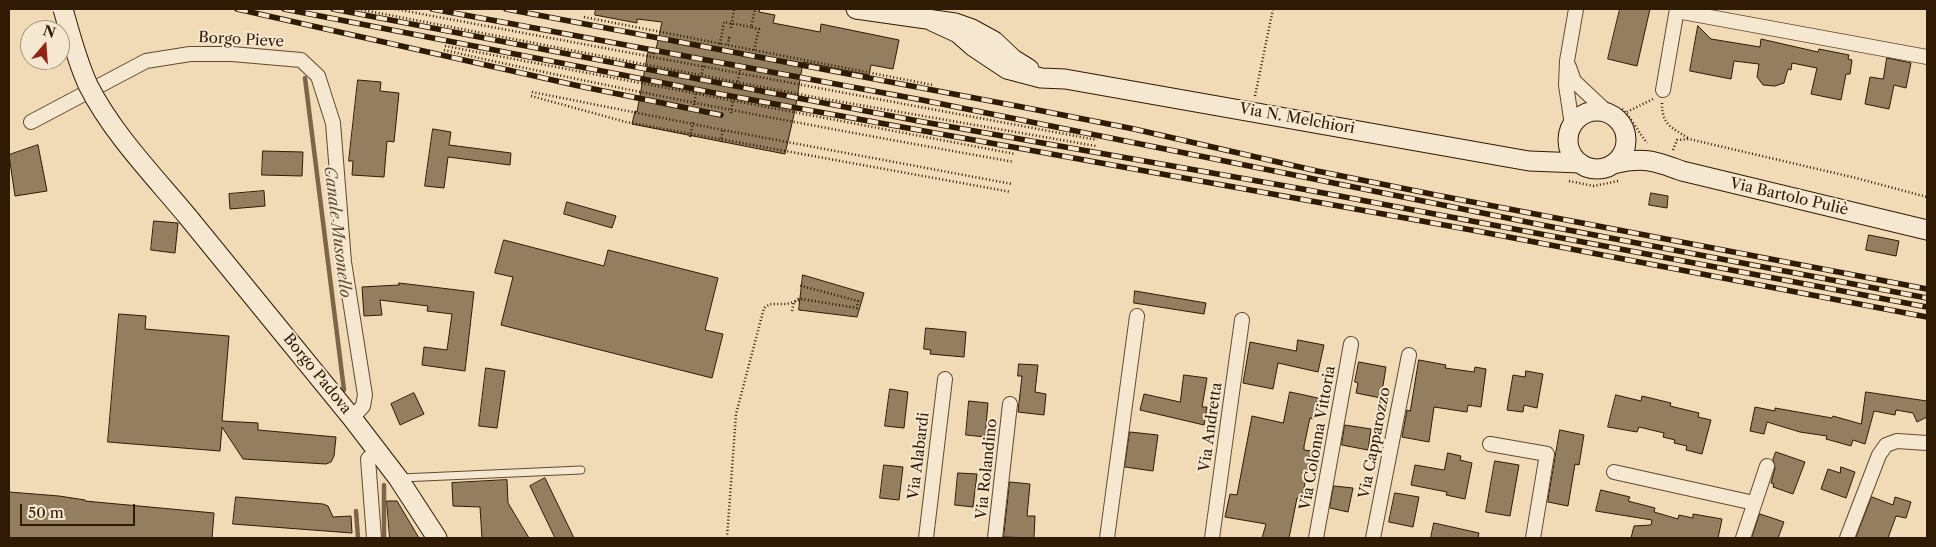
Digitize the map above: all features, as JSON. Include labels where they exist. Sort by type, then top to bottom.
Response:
[{"type":"street","name":"Borgo Padova","points":[[63,9],[72,43],[93,94],[131,149],[352,418],[398,478],[437,538]]},
{"type":"street","name":"Via N. Melchiori","points":[[856,9],[955,23],[972,28],[994,41],[1012,59],[1031,70],[1064,79],[1529,161],[1580,163]]},
{"type":"street","points":[[1567,62],[1574,81],[1617,113],[1626,133],[1625,147],[1618,160],[1613,164],[1599,169],[1586,166],[1580,163],[1571,152],[1566,85],[1567,62],[1576,9]]},
{"type":"street","points":[[1663,91],[1677,10],[1927,58]]},
{"type":"street","name":"Borgo Pieve","points":[[31,122],[146,61],[190,54],[232,54],[301,60],[307,65],[318,76],[333,123],[344,262],[365,395],[363,406],[352,418]]},
{"type":"street","points":[[1529,161],[1552,153],[1584,114],[1600,111],[1617,113]]},
{"type":"street","name":"Via Bartolo Puliè","points":[[1626,133],[1637,148],[1662,158],[1682,171],[1927,230]]},
{"type":"street","name":"Via Bartolo Puliè","points":[[1613,164],[1633,160],[1662,158]]},
{"type":"street","points":[[1107,538],[1137,316]]},
{"type":"street","name":"Via Andretta","points":[[1212,538],[1242,320]]},
{"type":"street","name":"Via Colonna Vittoria","points":[[1316,538],[1351,344]]},
{"type":"street","name":"Via Capparozzo","points":[[1373,538],[1409,355]]},
{"type":"street","name":"Via Alabardi","points":[[926,538],[945,378]]},
{"type":"street","name":"Via Rolandino","points":[[995,538],[1010,404]]},
{"type":"street","points":[[1847,538],[1879,455],[1886,445],[1897,441],[1927,443]]},
{"type":"street","points":[[1490,444],[1547,454],[1533,538]]},
{"type":"street","points":[[374,538],[368,459],[377,450]]},
{"type":"street","points":[[1743,538],[1767,466]]},
{"type":"street","points":[[1614,472],[1754,503]]},
{"type":"lane","points":[[398,478],[581,470]]},
{"type":"path","points":[[358,9],[737,83],[1096,146]]},
{"type":"path","points":[[394,9],[704,64],[1097,140]]},
{"type":"path","points":[[731,28],[734,9]]},
{"type":"path","points":[[751,27],[755,9]]},
{"type":"path","points":[[1254,102],[1273,9]]},
{"type":"path","points":[[584,17],[933,85]]},
{"type":"path","points":[[720,44],[724,22],[751,27],[759,29],[754,51]]},
{"type":"path","points":[[728,45],[730,38],[732,39]]},
{"type":"path","points":[[445,46],[1015,154]]},
{"type":"path","points":[[444,50],[694,104],[1014,162]]},
{"type":"path","points":[[701,76],[704,64]]},
{"type":"path","points":[[737,83],[739,71]]},
{"type":"path","points":[[1617,113],[1663,91],[1663,119],[1668,126],[1689,139]]},
{"type":"path","points":[[532,92],[1012,184]]},
{"type":"path","points":[[694,104],[696,93]]},
{"type":"path","points":[[531,96],[626,122],[690,136],[1011,192]]},
{"type":"path","points":[[731,111],[733,100]]},
{"type":"path","points":[[690,136],[692,123]]},
{"type":"path","points":[[721,141],[723,129]]},
{"type":"path","points":[[1662,158],[1678,140],[1689,139],[1856,178],[1927,197]]},
{"type":"path","points":[[726,538],[736,414],[764,308],[770,304],[794,302],[802,299],[857,308],[858,301],[798,285]]},
{"type":"path","points":[[792,311],[794,302],[801,297]]},
{"type":"building","points":[[596,9],[760,9],[759,12],[775,15],[773,23],[820,32],[821,24],[899,40],[893,69],[871,65],[869,75],[803,62],[785,154],[632,124],[635,111],[637,112],[648,52],[655,54],[662,22],[637,19],[637,23],[595,15]]},
{"type":"building","points":[[1620,9],[1650,9],[1637,66],[1608,59]]},
{"type":"building","points":[[1698,26],[1711,39],[1760,47],[1761,39],[1818,52],[1819,49],[1849,55],[1848,59],[1852,60],[1850,74],[1846,74],[1841,100],[1811,94],[1817,68],[1792,63],[1791,70],[1788,69],[1784,83],[1775,86],[1763,85],[1757,77],[1759,64],[1734,61],[1731,79],[1690,71]]},
{"type":"building","points":[[1887,58],[1911,63],[1906,88],[1894,85],[1889,109],[1865,104],[1870,77],[1883,79]]},
{"type":"building","points":[[358,80],[381,82],[380,91],[399,93],[394,142],[387,141],[384,177],[352,175],[353,161],[349,161]]},
{"type":"building","points":[[433,129],[451,132],[449,145],[511,153],[510,165],[448,157],[444,188],[425,186]]},
{"type":"building","points":[[38,145],[47,191],[15,196],[9,155]]},
{"type":"building","points":[[263,151],[303,152],[302,176],[262,175]]},
{"type":"building","points":[[264,191],[265,206],[230,209],[229,194]]},
{"type":"building","points":[[1651,193],[1668,196],[1667,208],[1649,205]]},
{"type":"building","points":[[567,202],[616,216],[612,228],[564,214]]},
{"type":"building","points":[[154,221],[178,223],[175,253],[151,250]]},
{"type":"building","points":[[1869,235],[1899,241],[1896,256],[1866,250]]},
{"type":"building","points":[[504,240],[604,266],[608,250],[718,278],[705,330],[723,334],[712,378],[501,325],[513,277],[495,273]]},
{"type":"building","points":[[803,275],[864,293],[857,317],[799,310]]},
{"type":"building","points":[[399,283],[474,292],[465,371],[422,365],[424,347],[447,350],[452,314],[427,311],[428,306],[380,300],[382,315],[364,316],[362,287],[399,285]]},
{"type":"building","points":[[1135,291],[1206,303],[1204,314],[1134,303]]},
{"type":"building","points":[[119,314],[146,316],[145,329],[229,336],[222,421],[258,423],[258,430],[336,437],[334,456],[331,462],[326,464],[243,459],[222,427],[220,451],[108,442]]},
{"type":"building","points":[[926,328],[966,332],[964,357],[930,354],[931,350],[924,349]]},
{"type":"building","points":[[1298,340],[1324,345],[1318,372],[1278,363],[1273,389],[1243,383],[1250,342],[1296,351]]},
{"type":"building","points":[[1419,360],[1446,365],[1445,368],[1474,372],[1475,367],[1486,369],[1481,407],[1468,405],[1467,412],[1434,407],[1429,442],[1402,437],[1407,410],[1410,411]]},
{"type":"building","points":[[1359,362],[1386,367],[1381,398],[1356,393],[1358,383],[1355,382]]},
{"type":"building","points":[[1019,364],[1038,365],[1035,392],[1046,394],[1044,415],[1018,412],[1022,376],[1018,376]]},
{"type":"building","points":[[486,368],[505,371],[497,428],[479,426]]},
{"type":"building","points":[[1526,371],[1543,374],[1537,408],[1524,405],[1523,412],[1507,410],[1513,375],[1525,377]]},
{"type":"building","points":[[1184,375],[1207,378],[1202,407],[1207,407],[1204,425],[1140,410],[1144,394],[1180,402]]},
{"type":"building","points":[[890,389],[908,392],[904,428],[885,426]]},
{"type":"building","points":[[1290,392],[1318,398],[1314,419],[1310,418],[1304,446],[1304,450],[1311,451],[1302,499],[1297,498],[1289,538],[1262,538],[1266,524],[1225,517],[1230,494],[1237,495],[1252,416],[1283,423]]},
{"type":"building","points":[[1866,392],[1927,401],[1927,417],[1917,422],[1913,413],[1896,410],[1895,415],[1874,411],[1865,444],[1853,440],[1851,446],[1826,439],[1827,436],[1800,432],[1767,422],[1764,434],[1750,431],[1755,407],[1775,411],[1775,408],[1832,418],[1833,416],[1861,424]]},
{"type":"building","points":[[414,393],[424,414],[400,425],[391,404]]},
{"type":"building","points":[[1616,395],[1641,401],[1642,396],[1671,403],[1670,406],[1699,413],[1698,417],[1711,420],[1702,454],[1686,450],[1687,446],[1674,443],[1675,440],[1663,437],[1664,433],[1639,427],[1637,432],[1608,427]]},
{"type":"building","points":[[969,401],[988,403],[985,437],[966,435]]},
{"type":"building","points":[[1345,425],[1371,429],[1368,450],[1342,445]]},
{"type":"building","points":[[1560,430],[1584,435],[1579,465],[1575,464],[1568,506],[1548,502]]},
{"type":"building","points":[[1130,432],[1158,435],[1153,471],[1125,467]]},
{"type":"building","points":[[1776,452],[1805,462],[1793,494],[1773,487],[1774,484],[1771,483],[1775,468],[1773,460]]},
{"type":"building","points":[[1448,453],[1461,456],[1460,460],[1472,463],[1465,499],[1446,495],[1447,492],[1411,485],[1415,465],[1444,470]]},
{"type":"building","points":[[1495,461],[1519,465],[1510,516],[1486,512]]},
{"type":"building","points":[[884,465],[903,467],[899,500],[880,498]]},
{"type":"building","points":[[1841,467],[1855,472],[1846,498],[1821,489],[1828,469],[1840,473]]},
{"type":"building","points":[[958,473],[977,474],[973,507],[955,505]]},
{"type":"building","points":[[545,478],[574,538],[555,538],[530,486]]},
{"type":"building","points":[[507,480],[508,503],[529,538],[482,538],[480,507],[453,506],[452,483]]},
{"type":"building","points":[[1010,482],[1030,484],[1027,516],[1035,516],[1034,538],[1004,537]]},
{"type":"building","points":[[1334,486],[1353,488],[1348,512],[1330,508]]},
{"type":"building","points":[[1601,490],[1630,497],[1628,501],[1655,508],[1654,512],[1678,519],[1679,515],[1693,518],[1693,514],[1722,519],[1718,538],[1631,538],[1634,526],[1651,525],[1652,520],[1596,511]]},
{"type":"building","points":[[9,492],[214,513],[212,538],[9,538]]},
{"type":"building","points":[[1395,493],[1419,497],[1413,527],[1389,522]]},
{"type":"building","points":[[236,497],[323,504],[328,506],[333,517],[351,516],[352,533],[233,524]]},
{"type":"building","points":[[1872,497],[1893,505],[1895,497],[1911,502],[1906,518],[1896,516],[1888,538],[1856,538]]},
{"type":"building","points":[[387,501],[397,501],[419,538],[390,538]]},
{"type":"building","points":[[1760,514],[1784,522],[1778,538],[1752,538]]},
{"type":"building","points":[[1434,523],[1479,533],[1478,538],[1431,538]]},
{"type":"waterway","name":"Canale Musonello","points":[[305,78],[344,390]]},
{"type":"waterway","points":[[384,485],[384,538]]},
{"type":"waterway","name":"Canale Musonello","points":[[356,511],[358,538]]},
{"type":"railway","points":[[237,9],[579,86],[721,115]]},
{"type":"railway","points":[[284,9],[725,95],[1477,231],[1927,317]]},
{"type":"railway","points":[[333,9],[918,121],[1297,188],[1927,307]]},
{"type":"railway","points":[[432,9],[922,100],[1547,226],[1927,298]]},
{"type":"railway","points":[[506,9],[1134,129],[1317,171],[1927,289]]}]
